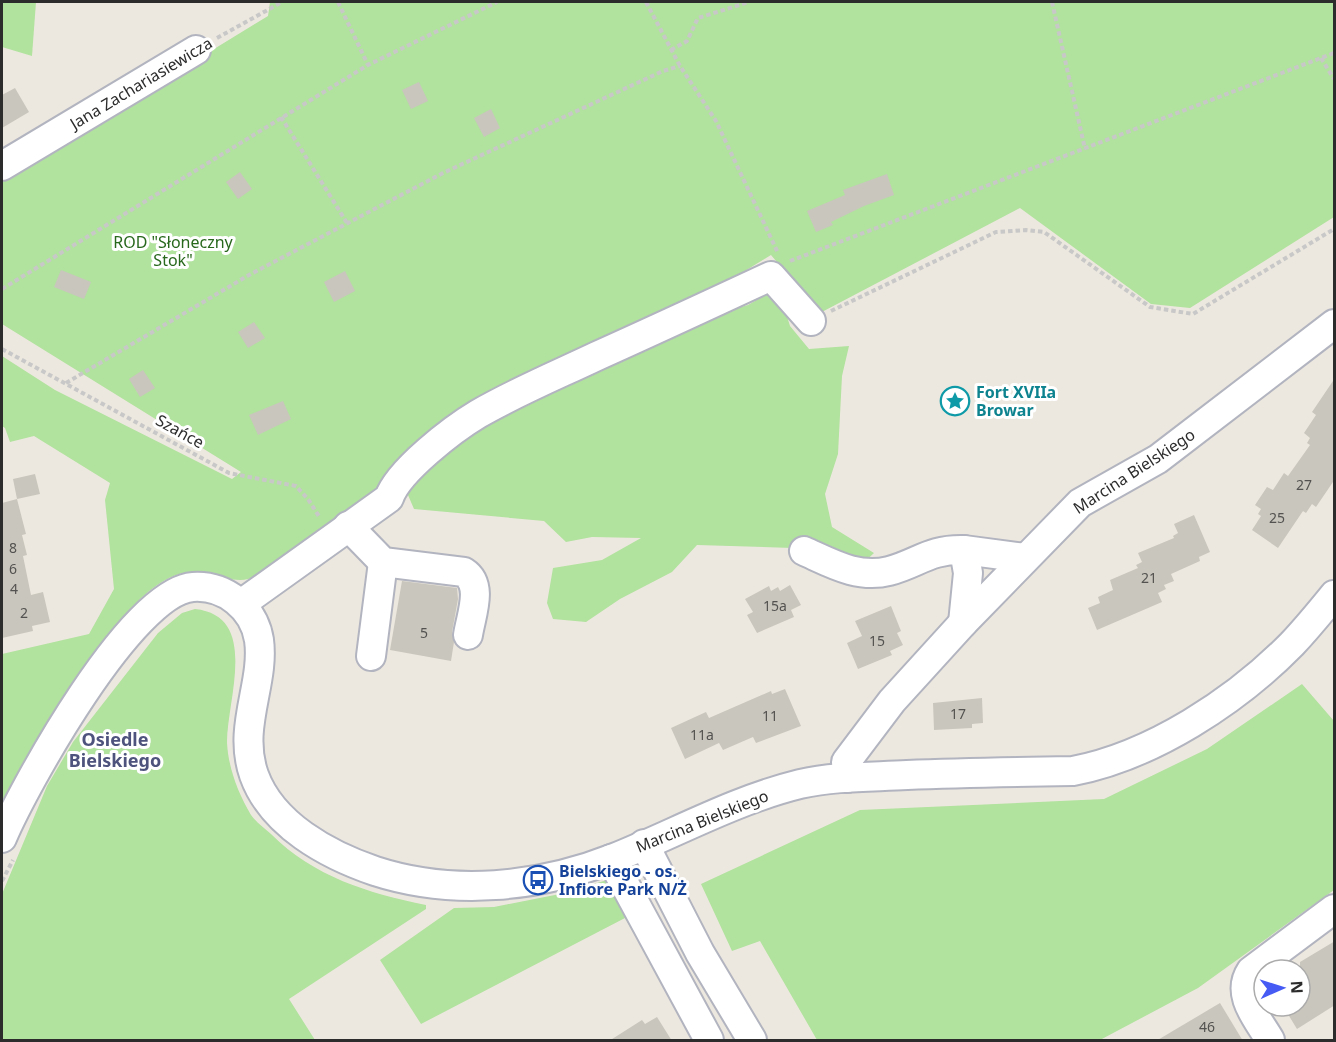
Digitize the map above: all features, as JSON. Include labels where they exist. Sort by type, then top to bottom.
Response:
[{"type":"street","name":"Jana Zachariasiewicza","points":[[2,166],[196,50]]},
{"type":"street","points":[[3,828],[30,779],[79,701],[148,612],[167,596],[183,588],[197,586],[222,592],[241,604],[389,498],[392,489],[407,472],[440,442],[476,415],[522,390],[777,271],[811,321]]},
{"type":"street","name":"Marcina Bielskiego","points":[[847,778],[846,762],[892,701],[963,623],[1080,503],[1158,459],[1335,324]]},
{"type":"street","points":[[343,530],[383,562],[464,572],[471,576],[475,585],[468,635]]},
{"type":"street","points":[[963,623],[968,573],[964,550]]},
{"type":"street","points":[[804,551],[849,571],[873,573],[890,571],[938,551],[964,550],[1025,558]]},
{"type":"street","points":[[371,656],[383,562]]},
{"type":"street","name":"Marcina Bielskiego","points":[[241,604],[252,621],[259,641],[248,727],[254,776],[262,792],[278,811],[314,843],[332,854],[377,871],[440,886],[476,886],[538,879],[611,859],[761,795],[804,783],[847,778],[1073,771],[1100,766],[1132,753],[1207,713],[1261,672],[1292,644],[1335,595]]},
{"type":"street","points":[[644,844],[700,954],[752,1041]]},
{"type":"street","points":[[611,859],[709,1041]]},
{"type":"street","points":[[1270,1041],[1245,997],[1246,979],[1251,971],[1335,909]]},
{"type":"path","name":"Jana Zachariasiewicza","points":[[196,50],[282,2]]},
{"type":"path","points":[[338,2],[368,65]]},
{"type":"path","points":[[2,289],[368,65],[497,2]]},
{"type":"path","points":[[646,2],[680,66],[716,121],[777,271],[808,253],[1335,53]]},
{"type":"path","points":[[671,50],[687,41],[698,18],[748,2]]},
{"type":"path","points":[[1052,2],[1085,149]]},
{"type":"path","points":[[1321,58],[1335,79]]},
{"type":"path","points":[[66,383],[249,275],[443,173],[663,71],[680,66]]},
{"type":"path","points":[[282,117],[348,223]]},
{"type":"path","points":[[811,321],[996,232],[1026,230],[1044,232],[1150,307],[1193,314],[1335,229]]},
{"type":"path","name":"Szańce","points":[[2,349],[229,473],[252,480],[280,481],[296,486],[308,499],[325,526],[343,530]]},
{"type":"green space","points":[[2,2],[36,2],[32,56],[2,47]]},
{"type":"green space","name":"ROD \"Słoneczny Stok\"","points":[[270,2],[1334,2],[1334,217],[1190,308],[1151,304],[1020,208],[820,313],[771,255],[704,296],[434,426],[466,427],[708,316],[748,305],[772,291],[782,301],[790,326],[809,349],[849,346],[842,376],[838,454],[825,494],[832,527],[874,553],[860,566],[793,548],[697,545],[672,572],[620,599],[586,622],[553,619],[547,603],[553,568],[602,560],[641,538],[592,537],[566,542],[544,521],[414,509],[405,488],[266,573],[240,580],[188,572],[169,578],[151,590],[131,608],[94,654],[60,705],[15,784],[2,802],[2,654],[89,634],[114,589],[105,500],[110,483],[34,436],[10,442],[2,426],[2,356],[55,390],[232,479],[241,472],[2,324],[2,179],[268,16]]},
{"type":"green space","points":[[195,609],[215,615],[227,627],[234,643],[234,683],[227,742],[234,780],[251,815],[305,862],[363,889],[426,905],[426,909],[289,999],[315,1040],[2,1040],[2,894],[47,786],[73,742],[158,633],[182,613]]},
{"type":"green space","points":[[1302,684],[1334,721],[1334,890],[1198,988],[1100,1040],[817,1040],[760,941],[732,951],[701,884],[860,810],[1104,799],[1207,749]]},
{"type":"green space","points":[[607,880],[696,1040],[625,918],[421,1024],[380,960],[454,908],[494,907],[565,893]]},
{"type":"building","points":[[419,82],[428,101],[411,109],[402,90]]},
{"type":"building","points":[[15,88],[29,112],[2,128],[2,95]]},
{"type":"building","points":[[491,109],[500,128],[484,137],[474,118]]},
{"type":"building","points":[[240,172],[252,189],[238,199],[226,182]]},
{"type":"building","points":[[887,174],[894,195],[864,206],[831,222],[833,225],[816,232],[807,211],[845,195],[843,190]]},
{"type":"building","points":[[61,270],[91,282],[84,299],[54,287]]},
{"type":"building","points":[[345,271],[355,291],[334,302],[324,282]]},
{"type":"building","points":[[254,322],[265,338],[248,348],[238,332]]},
{"type":"building","points":[[143,370],[155,388],[140,397],[129,379]]},
{"type":"building","points":[[1335,378],[1335,479],[1316,507],[1312,504],[1306,513],[1303,511],[1278,548],[1252,530],[1261,516],[1258,514],[1261,509],[1255,505],[1267,487],[1273,490],[1284,473],[1288,476],[1310,445],[1307,443],[1310,438],[1304,433],[1316,415],[1312,412]]},
{"type":"building","points":[[283,401],[291,419],[258,435],[249,415]]},
{"type":"building","points":[[35,474],[40,494],[17,499],[13,479]]},
{"type":"building","points":[[17,499],[26,534],[22,535],[27,555],[23,556],[31,595],[43,592],[50,622],[32,626],[33,631],[2,638],[2,503]]},
{"type":"building","points":[[1194,515],[1210,552],[1199,557],[1200,561],[1171,574],[1174,581],[1164,585],[1166,589],[1158,593],[1162,602],[1097,630],[1088,608],[1100,603],[1098,597],[1113,590],[1110,580],[1138,568],[1136,565],[1142,562],[1138,553],[1174,538],[1173,536],[1178,533],[1174,524]]},
{"type":"building","points":[[402,581],[457,588],[458,599],[452,632],[454,642],[451,661],[390,650]]},
{"type":"building","points":[[790,585],[801,605],[791,610],[794,617],[757,633],[747,615],[753,612],[745,599],[769,586],[771,591],[778,587],[780,591]]},
{"type":"building","points":[[891,606],[901,631],[897,633],[903,645],[890,651],[892,655],[858,669],[847,643],[862,636],[855,621]]},
{"type":"building","points":[[785,689],[801,726],[756,743],[753,737],[723,750],[719,743],[685,759],[671,728],[706,712],[709,718],[771,691],[772,694]]},
{"type":"building","points":[[982,698],[983,723],[972,724],[972,728],[934,730],[933,703]]},
{"type":"building","points":[[1335,941],[1335,1005],[1297,1029],[1290,1018],[1312,1018],[1312,958],[1307,958]]},
{"type":"building","points":[[1220,1003],[1243,1041],[1156,1041]]},
{"type":"building","points":[[657,1017],[672,1041],[609,1041],[642,1020],[645,1024]]},
{"type":"place","name":"Fort XVIIa Browar","points":[[955,401]]},
{"type":"place","name":"Bielskiego - os. Infiore Park N/Ż","points":[[538,880]]},
{"type":"district","name":"Osiedle Bielskiego","points":[[115,750]]}]
